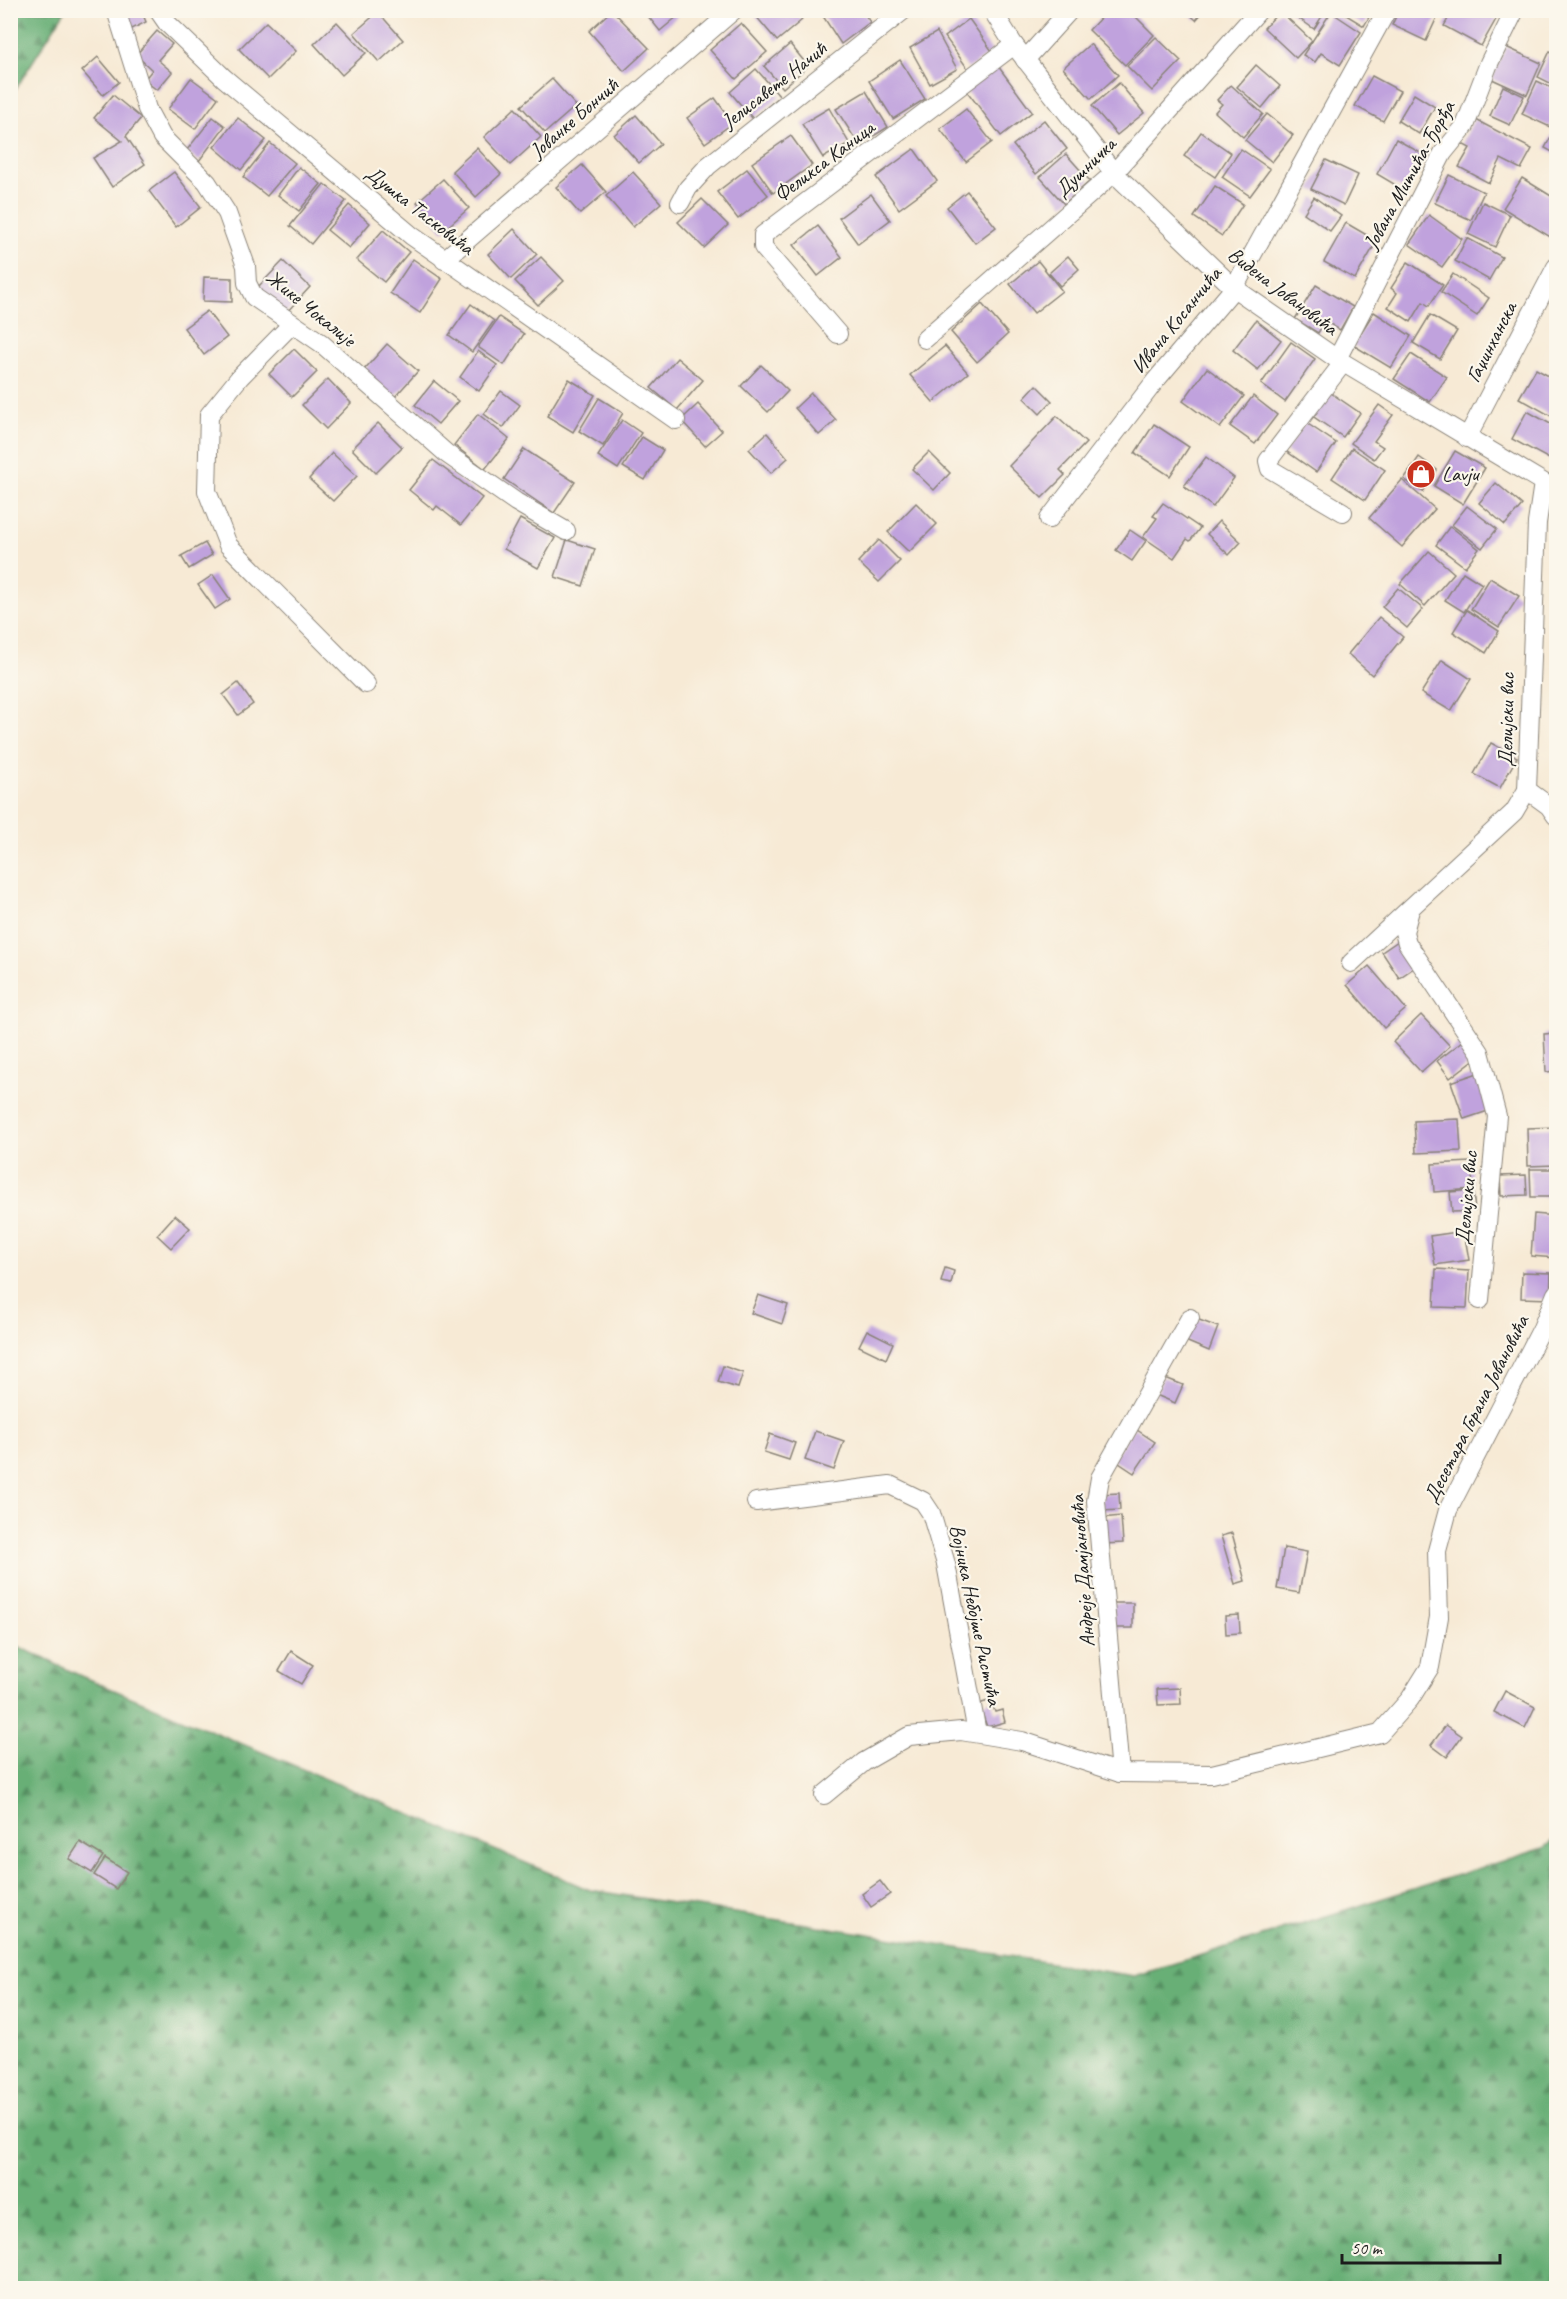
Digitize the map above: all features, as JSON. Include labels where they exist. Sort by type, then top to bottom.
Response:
[{"type":"street","name":"Жике Чокалије","points":[[116,10],[147,109],[162,137],[207,182],[227,213],[246,266],[247,283],[254,297],[321,343],[447,454],[516,502],[566,531]]},
{"type":"street","name":"Душка Тасковића","points":[[158,10],[167,23],[224,78],[444,260],[676,420]]},
{"type":"street","name":"Јованке Бончић","points":[[444,260],[735,10]]},
{"type":"street","name":"Јелисавете Начић","points":[[680,203],[688,188],[708,166],[904,10]]},
{"type":"street","name":"Видена Јовановића","points":[[992,10],[1025,60],[1114,173],[1234,288],[1340,361],[1550,486]]},
{"type":"street","points":[[1025,60],[1070,10]]},
{"type":"street","name":"Душничка","points":[[925,339],[1114,173],[1259,10]]},
{"type":"street","name":"Ивана Косанчића","points":[[1050,519],[1156,380],[1234,288],[1387,10]]},
{"type":"street","name":"Јована Митића-Ђорђа","points":[[1342,512],[1270,469],[1268,461],[1340,361],[1443,153],[1464,126],[1488,63],[1515,10]]},
{"type":"street","name":"Феликса Каница","points":[[838,334],[763,247],[764,235],[1014,45]]},
{"type":"street","name":"Гаџинханска","points":[[1467,438],[1557,267]]},
{"type":"street","points":[[292,324],[240,377],[208,416],[207,491],[228,545],[366,684]]},
{"type":"street","name":"Делијски вис","points":[[1351,963],[1514,812],[1527,790],[1537,523],[1550,486]]},
{"type":"street","points":[[1527,790],[1549,806],[1557,816]]},
{"type":"street","name":"Делијски вис","points":[[1410,910],[1404,932],[1407,942],[1480,1052],[1497,1116],[1480,1300]]},
{"type":"street","name":"Десетара Горана Јовановића","points":[[824,1796],[864,1762],[909,1736],[962,1731],[1022,1741],[1120,1773],[1212,1774],[1380,1733],[1410,1699],[1430,1667],[1439,1617],[1437,1551],[1448,1510],[1542,1328],[1557,1294]]},
{"type":"street","name":"Андреје Дамјановића","points":[[1120,1773],[1097,1513],[1098,1489],[1100,1478],[1190,1318]]},
{"type":"street","name":"Војника Небојше Ристића","points":[[756,1502],[890,1485],[923,1501],[931,1513],[946,1564],[977,1733]]},
{"type":"green space","points":[[10,11],[65,11],[11,96]]},
{"type":"green space","points":[[11,1643],[81,1676],[590,1890],[1134,1976],[1544,1848],[1556,1839],[1556,2288],[11,2288]]},
{"type":"building","points":[[119,10],[141,10],[146,22],[128,31]]},
{"type":"building","points":[[612,10],[649,48],[624,71],[589,31]]},
{"type":"building","points":[[643,10],[685,10],[660,31]]},
{"type":"building","points":[[761,10],[794,10],[802,20],[777,41],[755,15]]},
{"type":"building","points":[[819,10],[862,10],[870,22],[841,44]]},
{"type":"building","points":[[1108,10],[1129,10],[1154,35],[1125,65],[1089,30]]},
{"type":"building","points":[[1185,10],[1205,10],[1196,20]]},
{"type":"building","points":[[1287,10],[1326,10],[1314,29]]},
{"type":"building","points":[[1338,10],[1373,10],[1364,26]]},
{"type":"building","points":[[1399,10],[1427,10],[1438,15],[1426,41],[1392,25]]},
{"type":"building","points":[[1453,10],[1493,10],[1499,14],[1481,46],[1444,26]]},
{"type":"building","points":[[1280,11],[1312,41],[1296,58],[1264,28]]},
{"type":"building","points":[[378,12],[403,40],[379,62],[354,33]]},
{"type":"building","points":[[1331,12],[1361,32],[1340,65],[1321,53],[1315,62],[1303,55]]},
{"type":"building","points":[[969,19],[992,51],[968,69],[945,37]]},
{"type":"building","points":[[266,22],[296,51],[268,79],[239,49]]},
{"type":"building","points":[[337,22],[366,53],[342,75],[314,44]]},
{"type":"building","points":[[741,23],[767,52],[736,79],[710,50]]},
{"type":"building","points":[[157,31],[172,44],[158,60],[172,72],[157,90],[144,80],[152,70],[136,55]]},
{"type":"building","points":[[937,32],[957,69],[930,84],[910,48]]},
{"type":"building","points":[[1156,37],[1181,61],[1152,91],[1127,66]]},
{"type":"building","points":[[790,44],[808,66],[783,88],[764,66]]},
{"type":"building","points":[[1090,44],[1118,75],[1091,99],[1063,68]]},
{"type":"building","points":[[1506,47],[1541,63],[1527,95],[1492,79]]},
{"type":"building","points":[[1550,51],[1556,54],[1556,86],[1538,77]]},
{"type":"building","points":[[98,57],[119,82],[103,95],[82,71]]},
{"type":"building","points":[[900,60],[925,99],[893,119],[869,81]]},
{"type":"building","points":[[1256,65],[1280,86],[1262,108],[1237,87]]},
{"type":"building","points":[[998,66],[1032,112],[1001,136],[966,90]]},
{"type":"building","points":[[756,69],[780,96],[753,119],[730,92]]},
{"type":"building","points":[[1372,76],[1400,91],[1383,121],[1355,106]]},
{"type":"building","points":[[191,78],[218,98],[195,129],[168,109]]},
{"type":"building","points":[[552,79],[576,106],[545,133],[521,106]]},
{"type":"building","points":[[1537,81],[1556,90],[1556,113],[1550,127],[1522,114]]},
{"type":"building","points":[[1119,83],[1144,113],[1117,135],[1092,106]]},
{"type":"building","points":[[1231,85],[1263,114],[1243,137],[1215,112],[1222,104],[1217,100]]},
{"type":"building","points":[[1503,86],[1524,96],[1510,125],[1490,116]]},
{"type":"building","points":[[866,91],[888,127],[859,145],[836,109]]},
{"type":"building","points":[[1414,94],[1435,107],[1419,134],[1398,121]]},
{"type":"building","points":[[113,95],[141,118],[126,136],[145,164],[112,187],[93,158],[122,141],[94,118]]},
{"type":"building","points":[[715,98],[733,123],[705,143],[687,118]]},
{"type":"building","points":[[515,108],[541,137],[510,165],[484,137]]},
{"type":"building","points":[[829,108],[849,143],[823,158],[802,124]]},
{"type":"building","points":[[966,109],[992,142],[966,162],[940,129]]},
{"type":"building","points":[[1267,114],[1293,135],[1272,162],[1245,140]]},
{"type":"building","points":[[636,115],[661,144],[639,163],[614,135]]},
{"type":"building","points":[[213,117],[225,126],[199,161],[186,151]]},
{"type":"building","points":[[238,118],[266,140],[241,170],[214,147]]},
{"type":"building","points":[[1474,119],[1532,149],[1521,169],[1501,159],[1489,183],[1459,167],[1470,148],[1462,144]]},
{"type":"building","points":[[1044,120],[1067,149],[1036,174],[1013,145]]},
{"type":"building","points":[[1556,127],[1556,154],[1545,148]]},
{"type":"building","points":[[1201,132],[1231,153],[1215,177],[1184,156]]},
{"type":"building","points":[[791,136],[812,165],[773,193],[752,163]]},
{"type":"building","points":[[1396,139],[1424,155],[1404,190],[1377,174]]},
{"type":"building","points":[[270,143],[295,163],[267,196],[243,177]]},
{"type":"building","points":[[477,148],[501,174],[476,197],[452,171]]},
{"type":"building","points":[[914,149],[937,181],[899,209],[876,177]]},
{"type":"building","points":[[1241,149],[1270,169],[1250,196],[1222,177]]},
{"type":"building","points":[[1066,154],[1090,181],[1064,204],[1040,177]]},
{"type":"building","points":[[1326,160],[1358,175],[1344,205],[1311,189]]},
{"type":"building","points":[[582,165],[606,192],[580,214],[556,187]]},
{"type":"building","points":[[299,167],[321,184],[299,211],[278,195]]},
{"type":"building","points":[[747,169],[768,195],[738,219],[717,192]]},
{"type":"building","points":[[174,172],[201,207],[176,227],[149,191]]},
{"type":"building","points":[[633,172],[661,203],[633,227],[606,196]]},
{"type":"building","points":[[1449,175],[1484,192],[1471,220],[1435,203]]},
{"type":"building","points":[[1522,178],[1556,199],[1556,230],[1552,238],[1503,208]]},
{"type":"building","points":[[443,179],[469,208],[443,231],[417,202]]},
{"type":"building","points":[[324,184],[346,201],[311,244],[290,226]]},
{"type":"building","points":[[1215,186],[1243,204],[1222,236],[1194,217]]},
{"type":"building","points":[[967,191],[996,227],[975,243],[947,207]]},
{"type":"building","points":[[871,194],[890,220],[858,244],[839,218]]},
{"type":"building","points":[[1314,197],[1341,216],[1330,231],[1304,213]]},
{"type":"building","points":[[702,199],[728,225],[704,248],[678,222]]},
{"type":"building","points":[[1483,202],[1510,215],[1495,247],[1468,234]]},
{"type":"building","points":[[349,205],[370,223],[349,248],[327,230]]},
{"type":"building","points":[[1429,215],[1462,239],[1442,267],[1409,244]]},
{"type":"building","points":[[1346,223],[1377,241],[1355,279],[1324,262]]},
{"type":"building","points":[[818,226],[842,257],[818,276],[794,245]]},
{"type":"building","points":[[514,229],[537,254],[511,279],[488,254]]},
{"type":"building","points":[[383,230],[409,252],[384,282],[357,260]]},
{"type":"building","points":[[1467,238],[1502,257],[1489,280],[1455,261]]},
{"type":"building","points":[[1068,256],[1079,269],[1060,286],[1049,273]]},
{"type":"building","points":[[541,257],[564,281],[538,305],[515,281]]},
{"type":"building","points":[[413,259],[442,279],[420,313],[390,293]]},
{"type":"building","points":[[283,261],[310,287],[285,314],[257,288]]},
{"type":"building","points":[[1038,261],[1062,291],[1034,313],[1010,284]]},
{"type":"building","points":[[1408,262],[1443,285],[1429,306],[1423,302],[1411,322],[1388,307],[1397,293],[1391,288]]},
{"type":"building","points":[[1453,274],[1489,298],[1477,316],[1441,292]]},
{"type":"building","points":[[204,277],[232,278],[232,302],[203,301]]},
{"type":"building","points":[[1316,285],[1353,307],[1340,330],[1325,321],[1318,333],[1295,319]]},
{"type":"building","points":[[471,304],[494,321],[472,352],[449,335]]},
{"type":"building","points":[[982,304],[1008,334],[977,362],[951,332]]},
{"type":"building","points":[[207,311],[227,337],[204,355],[184,328]]},
{"type":"building","points":[[1374,312],[1411,336],[1391,368],[1353,345]]},
{"type":"building","points":[[1430,315],[1457,331],[1440,359],[1413,343]]},
{"type":"building","points":[[499,317],[524,334],[504,365],[478,347]]},
{"type":"building","points":[[1256,320],[1281,340],[1258,370],[1233,350]]},
{"type":"building","points":[[1291,342],[1315,359],[1285,402],[1261,384]]},
{"type":"building","points":[[387,344],[418,371],[393,399],[362,372]]},
{"type":"building","points":[[945,346],[968,373],[933,402],[910,375]]},
{"type":"building","points":[[294,349],[317,372],[292,397],[269,374]]},
{"type":"building","points":[[478,351],[497,365],[479,391],[460,377]]},
{"type":"building","points":[[1411,354],[1447,377],[1430,402],[1394,379]]},
{"type":"building","points":[[677,358],[703,380],[677,410],[651,388]]},
{"type":"building","points":[[761,365],[788,391],[768,412],[741,386]]},
{"type":"building","points":[[1207,368],[1244,396],[1220,428],[1183,401]]},
{"type":"building","points":[[1536,369],[1556,380],[1556,406],[1551,416],[1519,398]]},
{"type":"building","points":[[328,379],[351,403],[326,429],[302,405]]},
{"type":"building","points":[[569,379],[595,395],[573,432],[547,416]]},
{"type":"building","points":[[434,381],[458,401],[438,424],[415,405]]},
{"type":"building","points":[[1036,385],[1052,401],[1040,414],[1024,398]]},
{"type":"building","points":[[501,391],[520,405],[503,428],[484,414]]},
{"type":"building","points":[[1328,391],[1360,413],[1343,437],[1311,415]]},
{"type":"building","points":[[811,393],[836,420],[819,435],[795,408]]},
{"type":"building","points":[[1253,396],[1277,415],[1255,444],[1230,426]]},
{"type":"building","points":[[599,398],[623,413],[603,446],[579,431]]},
{"type":"building","points":[[698,404],[722,431],[705,446],[681,420]]},
{"type":"building","points":[[1379,405],[1393,415],[1374,441],[1383,447],[1374,459],[1351,443]]},
{"type":"building","points":[[1527,411],[1556,427],[1556,450],[1551,460],[1512,439]]},
{"type":"building","points":[[478,414],[509,439],[485,469],[454,445]]},
{"type":"building","points":[[1057,416],[1086,443],[1060,470],[1065,475],[1042,498],[1009,466]]},
{"type":"building","points":[[622,420],[641,433],[618,469],[598,456]]},
{"type":"building","points":[[1305,422],[1336,443],[1316,472],[1286,451]]},
{"type":"building","points":[[378,423],[402,447],[376,473],[352,449]]},
{"type":"building","points":[[1154,424],[1189,447],[1170,476],[1135,453]]},
{"type":"building","points":[[767,433],[788,458],[771,473],[749,449]]},
{"type":"building","points":[[642,437],[663,450],[645,480],[623,467]]},
{"type":"building","points":[[1352,448],[1385,470],[1365,500],[1332,478]]},
{"type":"building","points":[[524,449],[575,482],[554,513],[504,479]]},
{"type":"building","points":[[1455,451],[1485,468],[1463,504],[1434,486]]},
{"type":"building","points":[[929,452],[950,473],[934,490],[912,469]]},
{"type":"building","points":[[332,453],[357,476],[333,501],[309,479]]},
{"type":"building","points":[[1206,457],[1234,478],[1213,507],[1184,486]]},
{"type":"building","name":"Lavju","points":[[1419,457],[1437,470],[1423,492],[1404,479]]},
{"type":"building","points":[[433,460],[482,498],[461,525],[437,506],[434,510],[409,490]]},
{"type":"building","points":[[1402,480],[1435,509],[1402,547],[1369,518]]},
{"type":"building","points":[[1496,483],[1522,505],[1505,525],[1479,503]]},
{"type":"building","points":[[916,503],[937,524],[909,552],[888,532]]},
{"type":"building","points":[[1163,503],[1200,528],[1190,541],[1187,539],[1174,558],[1143,537],[1157,518],[1153,516]]},
{"type":"building","points":[[1467,506],[1497,529],[1482,548],[1452,525]]},
{"type":"building","points":[[520,519],[555,538],[538,568],[504,549]]},
{"type":"building","points":[[1219,521],[1241,542],[1229,555],[1207,534]]},
{"type":"building","points":[[1450,526],[1479,549],[1465,567],[1436,545]]},
{"type":"building","points":[[1130,530],[1146,541],[1132,561],[1116,550]]},
{"type":"building","points":[[567,540],[595,549],[583,586],[555,577]]},
{"type":"building","points":[[879,540],[900,561],[879,582],[858,562]]},
{"type":"building","points":[[205,543],[212,555],[189,569],[181,556]]},
{"type":"building","points":[[1429,551],[1454,573],[1425,606],[1400,584]]},
{"type":"building","points":[[1463,572],[1482,584],[1464,612],[1445,600]]},
{"type":"building","points":[[213,575],[230,599],[215,609],[198,585]]},
{"type":"building","points":[[1490,578],[1519,596],[1499,627],[1471,609]]},
{"type":"building","points":[[1398,588],[1423,609],[1407,628],[1382,607]]},
{"type":"building","points":[[1467,610],[1499,631],[1486,653],[1453,632]]},
{"type":"building","points":[[1379,617],[1403,637],[1372,675],[1348,654]]},
{"type":"building","points":[[1442,660],[1471,679],[1451,711],[1421,693]]},
{"type":"building","points":[[238,683],[253,704],[238,715],[223,695]]},
{"type":"building","points":[[1491,743],[1517,757],[1500,788],[1474,774]]},
{"type":"building","points":[[1556,935],[1556,958],[1555,958],[1551,936]]},
{"type":"building","points":[[1398,941],[1415,967],[1399,978],[1382,952]]},
{"type":"building","points":[[1369,966],[1406,1009],[1384,1028],[1347,985]]},
{"type":"building","points":[[1421,1015],[1450,1046],[1421,1072],[1393,1042]]},
{"type":"building","points":[[1556,1033],[1556,1071],[1546,1072],[1544,1034]]},
{"type":"building","points":[[1467,1038],[1480,1055],[1450,1078],[1437,1061]]},
{"type":"building","points":[[1478,1073],[1491,1110],[1464,1119],[1451,1082]]},
{"type":"building","points":[[1459,1119],[1461,1151],[1416,1153],[1414,1121]]},
{"type":"building","points":[[1556,1127],[1556,1165],[1528,1166],[1527,1128]]},
{"type":"building","points":[[1471,1162],[1473,1189],[1434,1192],[1432,1164]]},
{"type":"building","points":[[1530,1169],[1556,1169],[1556,1197],[1531,1197]]},
{"type":"building","points":[[1526,1175],[1527,1195],[1501,1196],[1500,1176]]},
{"type":"building","points":[[1473,1190],[1475,1211],[1452,1212],[1450,1192]]},
{"type":"building","points":[[1534,1214],[1556,1216],[1556,1258],[1531,1256]]},
{"type":"building","points":[[175,1215],[190,1228],[171,1248],[157,1235]]},
{"type":"building","points":[[1464,1231],[1469,1260],[1435,1265],[1430,1236]]},
{"type":"building","points":[[945,1268],[954,1271],[951,1284],[941,1282]]},
{"type":"building","points":[[1436,1269],[1469,1271],[1467,1308],[1434,1307]]},
{"type":"building","points":[[1522,1272],[1551,1273],[1550,1299],[1521,1298]]},
{"type":"building","points":[[758,1295],[788,1305],[782,1324],[751,1313]]},
{"type":"building","points":[[1191,1317],[1218,1327],[1209,1351],[1183,1340]]},
{"type":"building","points":[[867,1330],[893,1343],[886,1359],[859,1346]]},
{"type":"building","points":[[723,1366],[743,1373],[738,1388],[718,1382]]},
{"type":"building","points":[[1163,1377],[1183,1385],[1175,1403],[1156,1395]]},
{"type":"building","points":[[1134,1428],[1155,1442],[1134,1473],[1113,1459]]},
{"type":"building","points":[[815,1431],[844,1441],[834,1470],[805,1460]]},
{"type":"building","points":[[770,1434],[795,1443],[789,1460],[764,1452]]},
{"type":"building","points":[[1119,1493],[1120,1510],[1102,1511],[1102,1494]]},
{"type":"building","points":[[1121,1516],[1123,1543],[1103,1544],[1102,1518]]},
{"type":"building","points":[[1232,1533],[1245,1581],[1235,1584],[1221,1536]]},
{"type":"building","points":[[1284,1548],[1307,1552],[1299,1593],[1277,1589]]},
{"type":"building","points":[[1113,1603],[1133,1603],[1133,1628],[1113,1628]]},
{"type":"building","points":[[1239,1615],[1240,1633],[1226,1634],[1225,1616]]},
{"type":"building","points":[[291,1651],[313,1665],[301,1684],[279,1671]]},
{"type":"building","points":[[1180,1688],[1181,1704],[1158,1705],[1157,1689]]},
{"type":"building","points":[[1505,1691],[1535,1707],[1525,1728],[1494,1712]]},
{"type":"building","points":[[991,1700],[995,1712],[1002,1710],[1005,1722],[987,1727],[979,1704]]},
{"type":"building","points":[[1446,1725],[1462,1736],[1447,1757],[1431,1745]]},
{"type":"building","points":[[80,1842],[103,1856],[92,1873],[69,1859]]},
{"type":"building","points":[[105,1858],[127,1872],[116,1889],[94,1875]]},
{"type":"building","points":[[880,1881],[890,1894],[871,1907],[862,1894]]},
{"type":"place","name":"Lavju","points":[[1421,474]]}]
